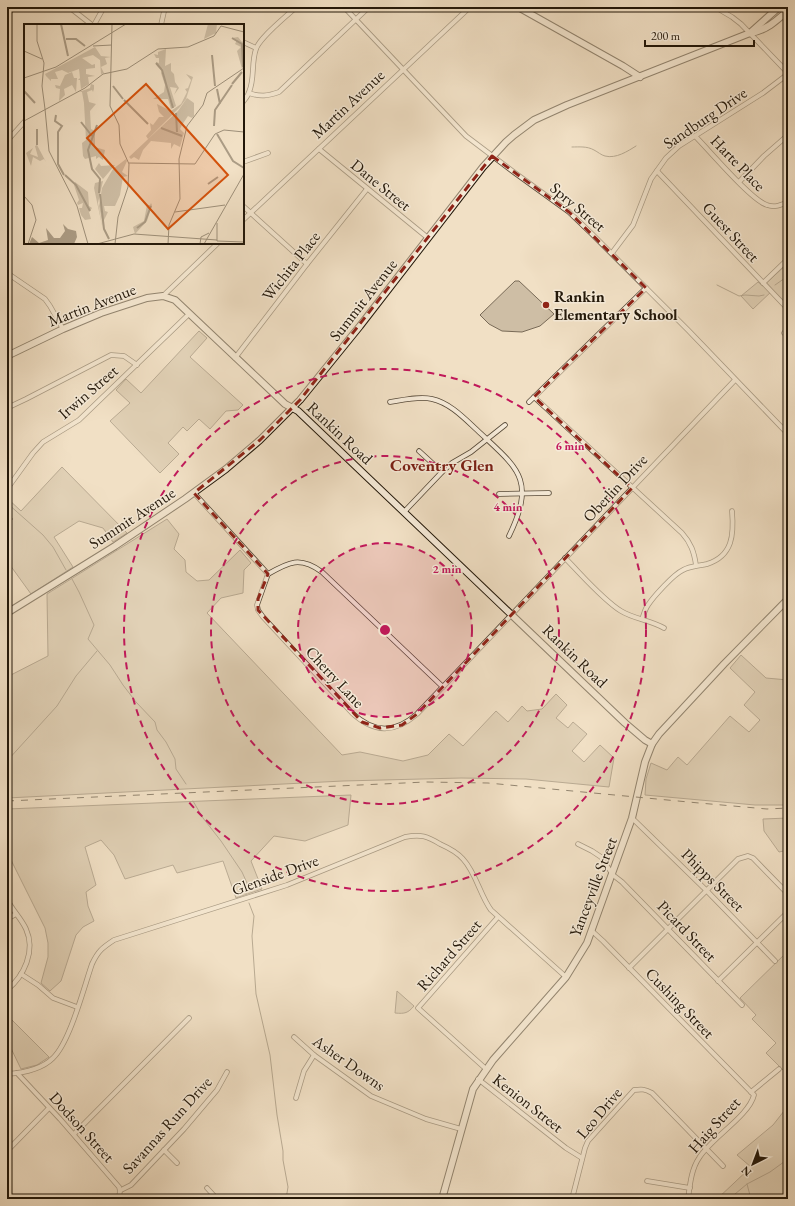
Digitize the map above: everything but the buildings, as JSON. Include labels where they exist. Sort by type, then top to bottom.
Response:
[{"type":"main road","points":[[518,7],[624,66],[640,77]]},
{"type":"main road","name":"Summit Avenue","points":[[750,33],[779,7]]},
{"type":"main road","name":"Summit Avenue","points":[[7,613],[114,546],[194,493],[226,469],[260,440],[293,408],[360,326],[492,156],[514,135],[534,120],[567,105],[750,33],[767,28],[788,10]]},
{"type":"main road","points":[[622,84],[628,74],[624,66]]},
{"type":"main road","name":"Rankin Road","points":[[163,296],[175,300],[285,404],[298,411],[626,723],[645,740],[652,744]]},
{"type":"main road","name":"Martin Avenue","points":[[7,356],[63,329],[101,313],[147,298],[163,296]]},
{"type":"main road","name":"Yanceyville Street","points":[[442,1199],[473,1089],[478,1079],[566,977],[583,950],[592,931],[632,818],[645,762],[652,744],[658,734],[788,599]]},
{"type":"street","points":[[7,15],[14,7]]},
{"type":"street","points":[[69,7],[92,24]]},
{"type":"street","points":[[94,24],[104,7]]},
{"type":"street","points":[[161,24],[166,7]]},
{"type":"street","points":[[244,100],[251,87],[253,59],[256,48],[263,39],[296,7]]},
{"type":"street","name":"Spry Street","points":[[344,7],[466,136],[569,212],[612,253],[788,434]]},
{"type":"street","points":[[249,93],[258,96],[270,96],[279,92],[369,7]]},
{"type":"street","name":"Martin Avenue","points":[[244,219],[470,7]]},
{"type":"street","points":[[715,7],[732,17],[750,33],[788,74]]},
{"type":"street","points":[[244,42],[256,48]]},
{"type":"street","name":"Sandburg Drive","points":[[612,253],[633,225],[651,180],[666,158],[679,146],[763,93],[788,74]]},
{"type":"street","points":[[7,141],[24,122]]},
{"type":"street","points":[[739,182],[764,156],[788,135]]},
{"type":"street","name":"Harte Place","points":[[695,136],[762,204],[780,206],[788,202]]},
{"type":"street","name":"Dane Street","points":[[318,149],[428,238]]},
{"type":"street","points":[[244,162],[268,153]]},
{"type":"street","name":"Guest Street","points":[[657,171],[788,309]]},
{"type":"street","name":"Wichita Place","points":[[235,358],[366,188]]},
{"type":"street","points":[[244,207],[307,264]]},
{"type":"street","points":[[163,296],[217,244]]},
{"type":"street","points":[[763,283],[788,260]]},
{"type":"street","points":[[7,273],[45,299],[63,329]]},
{"type":"street","points":[[529,402],[646,288]]},
{"type":"street","name":"Irwin Street","points":[[7,489],[33,453],[43,442],[79,420],[189,314]]},
{"type":"street","points":[[784,333],[788,329]]},
{"type":"street","points":[[7,408],[111,355],[124,356],[136,365]]},
{"type":"street","name":"Oberlin Drive","points":[[512,614],[735,380]]},
{"type":"street","points":[[534,397],[689,541],[694,551],[696,565]]},
{"type":"street","points":[[390,402],[414,399],[431,399],[442,402],[453,409],[506,456],[514,466],[519,477],[522,494],[519,511],[509,536]]},
{"type":"street","points":[[404,511],[452,463],[488,440],[505,425]]},
{"type":"street","points":[[420,451],[442,472]]},
{"type":"street","points":[[194,493],[268,574],[294,561],[313,565],[443,687]]},
{"type":"street","points":[[499,494],[549,493]]},
{"type":"street","points":[[642,619],[648,605],[671,579],[682,570],[717,559],[728,548],[733,531],[732,511]]},
{"type":"street","points":[[565,558],[622,612],[656,623],[664,628]]},
{"type":"street","name":"Cherry Lane","points":[[268,574],[258,599],[258,610],[352,713],[362,722],[380,728],[392,728],[402,725],[417,714],[512,614]]},
{"type":"street","name":"Phipps Street","points":[[632,818],[775,960]]},
{"type":"street","name":"Glenside Drive","points":[[7,1074],[17,1073],[44,1064],[54,1058],[67,1036],[96,954],[114,940],[287,885],[410,836],[424,836],[460,856],[470,868],[486,903],[498,917],[566,977]]},
{"type":"street","name":"Picard Street","points":[[578,844],[601,857],[613,875],[622,882],[742,1005]]},
{"type":"street","points":[[629,968],[738,859],[748,856],[758,861],[788,894]]},
{"type":"street","points":[[7,900],[26,929],[29,954],[21,974],[14,984],[7,990]]},
{"type":"street","points":[[718,981],[788,912]]},
{"type":"street","points":[[7,919],[16,914]]},
{"type":"street","name":"Richard Street","points":[[486,1069],[418,1008],[498,917]]},
{"type":"street","name":"Cushing Street","points":[[592,931],[750,1092]]},
{"type":"street","points":[[21,974],[38,985],[53,998],[77,1007]]},
{"type":"street","points":[[74,1134],[189,1018]]},
{"type":"street","name":"Asher Downs","points":[[294,1037],[314,1055],[371,1096],[426,1119],[461,1129]]},
{"type":"street","points":[[296,1098],[304,1071],[314,1055]]},
{"type":"street","name":"Haig Street","points":[[688,1199],[694,1167],[706,1148],[746,1109],[754,1095],[750,1092],[779,1069]]},
{"type":"street","name":"Savannas Run Drive","points":[[121,1190],[131,1185],[164,1150],[217,1090],[226,1072]]},
{"type":"street","name":"Dodson Street","points":[[17,1073],[74,1134],[121,1190]]},
{"type":"street","name":"Kenion Street","points":[[478,1079],[566,1148],[582,1158]]},
{"type":"street","name":"Leo Drive","points":[[572,1199],[582,1158],[588,1141],[634,1090],[642,1089],[652,1093],[723,1166]]},
{"type":"street","points":[[7,1151],[50,1108]]},
{"type":"street","points":[[164,1150],[177,1163]]},
{"type":"street","points":[[647,1181],[690,1188]]},
{"type":"street","points":[[207,1188],[217,1199]]},
{"type":"street","points":[[117,1199],[120,1196],[121,1190]]},
{"type":"highlighted area","points":[[492,156],[569,212],[646,288],[534,397],[632,488],[417,714],[402,725],[380,728],[362,722],[263,617],[258,610],[258,599],[268,574],[194,493],[260,440],[300,400]]},
{"type":"shaded area","points":[[788,263],[788,305],[773,290],[753,309],[741,296],[758,282],[763,286]]},
{"type":"shaded area","points":[[515,281],[519,281],[554,314],[540,326],[522,332],[502,331],[489,324],[480,315]]},
{"type":"shaded area","points":[[199,331],[207,338],[190,357],[243,405],[238,410],[226,411],[210,429],[199,419],[187,431],[183,427],[168,443],[179,454],[160,473],[110,421],[130,403],[116,390],[126,379],[141,393]]},
{"type":"shaded area","points":[[62,467],[127,533],[113,542],[103,528],[79,521],[54,537],[73,567],[31,594],[10,565],[7,566],[7,525],[13,519],[7,513],[7,498],[21,511]]},
{"type":"shaded area","points":[[167,519],[179,534],[174,549],[185,560],[186,572],[197,581],[209,580],[240,550],[251,563],[244,570],[243,593],[221,598],[207,613],[342,755],[360,752],[403,761],[428,755],[449,734],[463,746],[496,711],[508,722],[522,706],[527,711],[542,709],[556,694],[567,705],[556,718],[568,728],[573,722],[587,734],[572,751],[584,762],[600,745],[614,758],[609,787],[526,779],[461,778],[343,781],[7,798],[7,677],[48,656],[47,594]]},
{"type":"shaded area","points":[[741,655],[766,678],[788,680],[788,805],[755,805],[645,795],[646,779],[651,763],[667,770],[678,757],[687,765],[730,716],[749,732],[760,720],[744,705],[755,692],[730,668]]},
{"type":"shaded area","points":[[351,795],[348,825],[305,841],[274,836],[251,861],[262,889],[236,898],[223,861],[177,873],[173,865],[125,879],[114,855],[101,840],[85,847],[96,885],[86,892],[88,906],[94,921],[83,927],[76,935],[61,981],[50,991],[41,983],[48,957],[48,943],[45,928],[7,852],[7,809]]},
{"type":"shaded area","points":[[788,818],[788,850],[779,852],[764,831],[763,819]]},
{"type":"shaded area","points":[[788,951],[788,1075],[766,1053],[776,1043],[752,1019],[756,1015],[740,998]]},
{"type":"shaded area","points":[[397,991],[414,1006],[410,1010],[395,1013]]},
{"type":"shaded area","points":[[7,1015],[49,1057],[37,1065],[21,1069],[7,1040]]},
{"type":"shaded area","points":[[788,1106],[788,1199],[717,1199],[751,1167],[737,1155],[773,1125]]},
{"type":"waterway","points":[[572,147],[589,148],[609,157],[622,154],[636,146]]},
{"type":"waterway","points":[[775,285],[788,276]]},
{"type":"waterway","points":[[717,285],[739,296],[764,295]]},
{"type":"waterway","points":[[7,503],[43,535],[53,547],[66,570]]},
{"type":"waterway","points":[[72,579],[94,625],[88,639],[110,665],[136,702],[155,722],[157,730],[166,742],[175,759],[176,769],[186,784]]},
{"type":"waterway","points":[[7,761],[57,706],[76,676],[97,651]]},
{"type":"waterway","points":[[193,801],[203,818],[242,872],[247,883],[246,894]]},
{"type":"waterway","points":[[249,903],[254,916],[252,936],[256,994],[270,1055],[283,1160],[288,1187],[286,1199]]},
{"type":"waterway","points":[[729,1199],[747,1184],[770,1172],[788,1159]]},
{"type":"waterway","points":[[747,1184],[751,1199]]},
{"type":"railway","points":[[7,801],[426,782],[488,783],[767,809],[788,808]]},
{"type":"place","name":"Rankin Elementary School","points":[[546,305]]},
{"type":"district","name":"Coventry Glen","points":[[442,465]]}]
